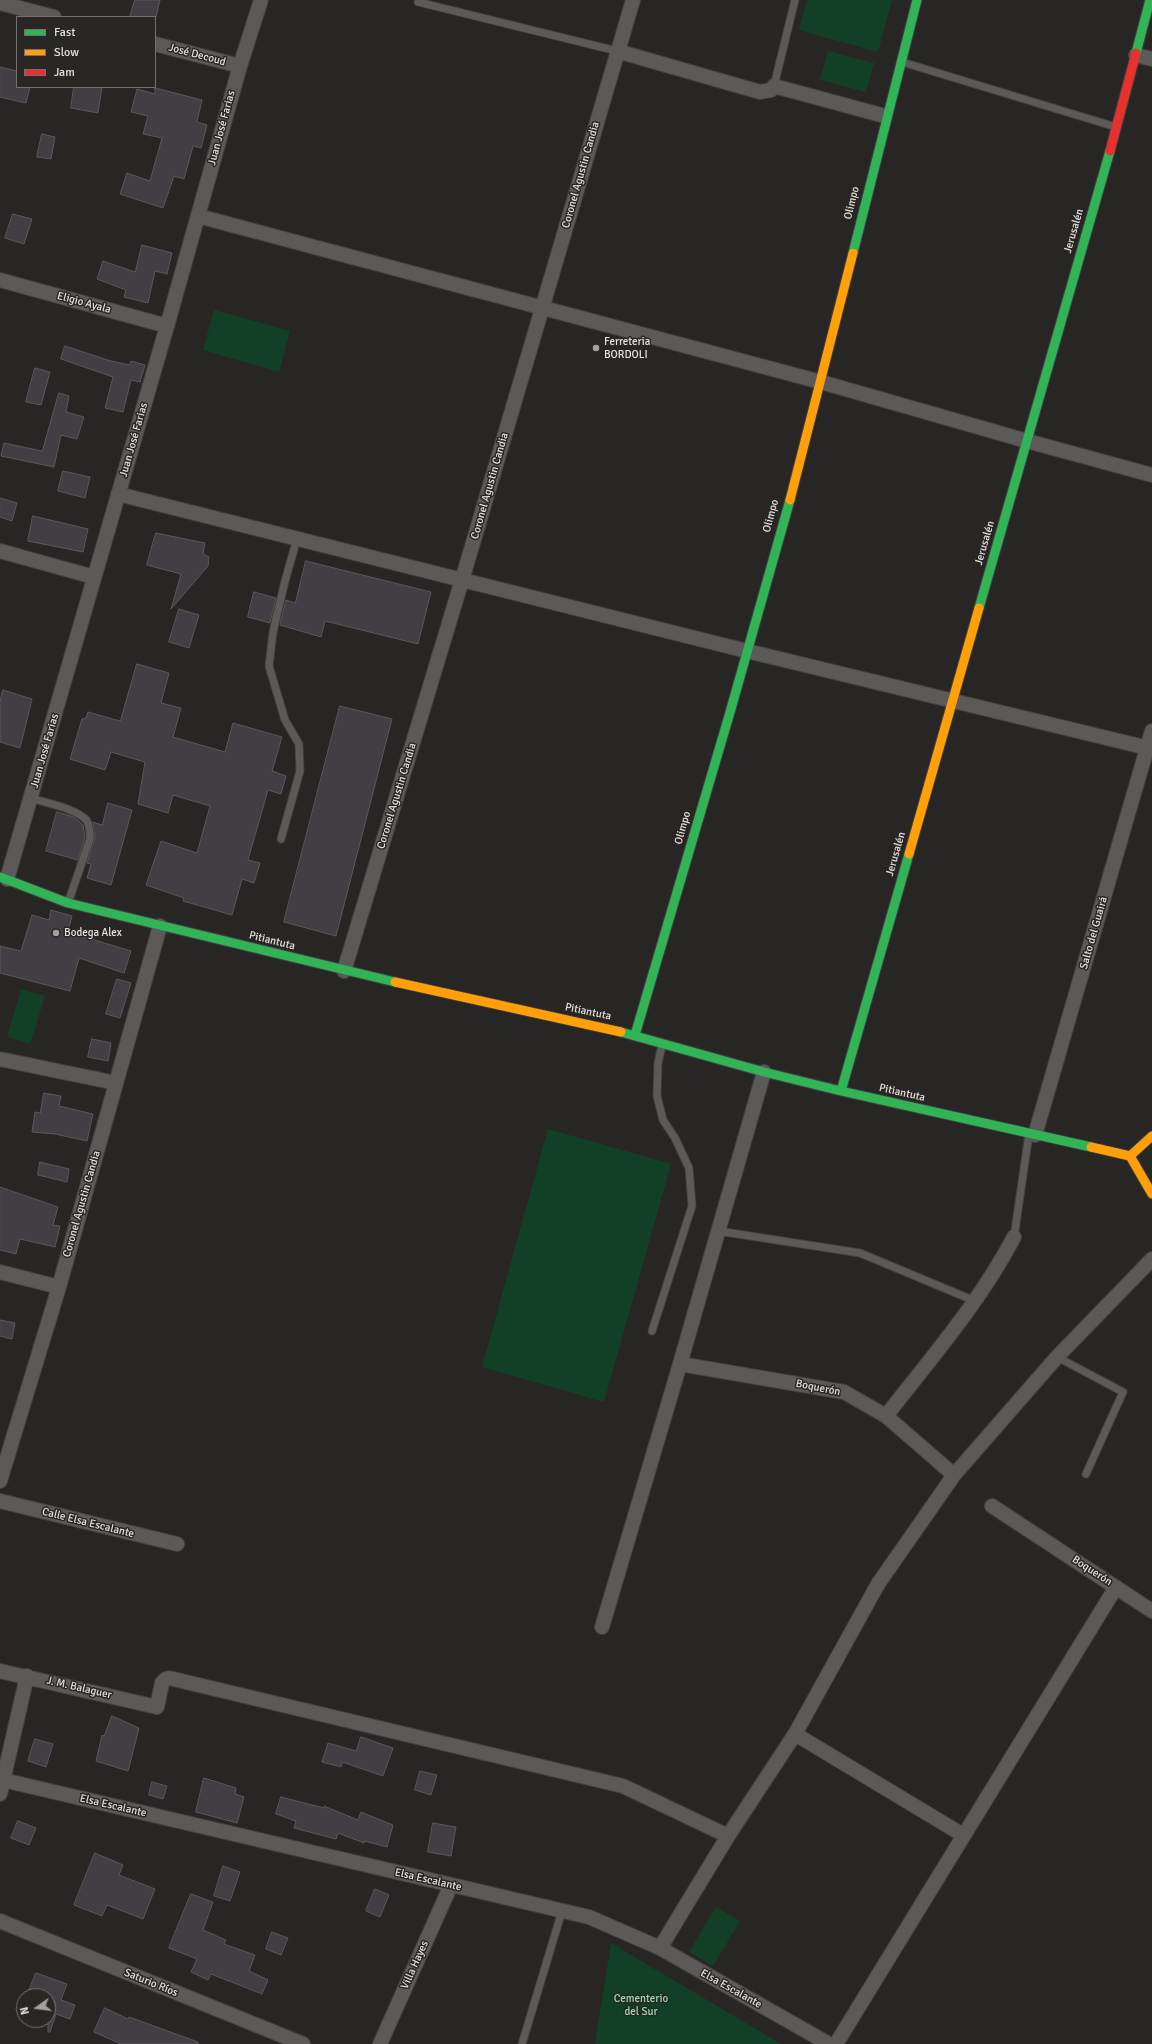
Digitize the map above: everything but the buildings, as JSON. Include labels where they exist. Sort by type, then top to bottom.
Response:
[{"type":"street","name":"Juan José Farias","points":[[4,878],[31,798],[240,66],[261,0]]},
{"type":"street","name":"Coronel Agustin Candia","points":[[344,971],[462,580],[633,0]]},
{"type":"street","name":"Olimpo","points":[[635,1035],[747,651],[820,382],[885,116],[917,0]]},
{"type":"street","name":"Jerusalén","points":[[842,1091],[1117,128],[1150,0]]},
{"type":"street","points":[[0,3],[50,16]]},
{"type":"street","name":"José Decoud","points":[[156,44],[240,66]]},
{"type":"street","points":[[617,51],[760,92],[771,90],[774,86],[885,116]]},
{"type":"street","points":[[1136,55],[1152,60]]},
{"type":"street","points":[[198,216],[820,382],[1152,475]]},
{"type":"street","name":"Eligio Ayala","points":[[0,280],[167,326]]},
{"type":"street","points":[[118,494],[747,651],[1150,748]]},
{"type":"street","points":[[0,551],[94,577]]},
{"type":"street","name":"Salto del Guairá","points":[[1032,1134],[1150,748],[1152,731]]},
{"type":"street","name":"Pitiantuta","points":[[4,878],[68,903],[160,926],[344,971],[635,1035],[764,1072],[1130,1156]]},
{"type":"street","name":"Coronel Agustin Candia","points":[[0,1481],[59,1288],[160,926]]},
{"type":"street","points":[[0,1059],[116,1083]]},
{"type":"street","points":[[602,1627],[764,1072]]},
{"type":"street","points":[[1152,1136],[1130,1156],[1152,1194]]},
{"type":"street","points":[[886,1416],[975,1301],[999,1266],[1014,1237]]},
{"type":"street","points":[[660,1948],[728,1836],[795,1734],[878,1584],[954,1475],[1057,1357],[1152,1259]]},
{"type":"street","points":[[0,1272],[59,1288]]},
{"type":"street","name":"Boquerón","points":[[680,1364],[844,1392],[886,1416],[954,1475]]},
{"type":"street","name":"Calle Elsa Escalante","points":[[0,1501],[177,1544]]},
{"type":"street","name":"Boquerón","points":[[992,1506],[1152,1611]]},
{"type":"street","points":[[836,2044],[1116,1587]]},
{"type":"street","name":"J. M. Balaguer","points":[[0,1671],[28,1676],[157,1707],[162,1683],[169,1678],[623,1786],[728,1836]]},
{"type":"street","points":[[0,1794],[28,1676]]},
{"type":"street","points":[[795,1734],[963,1835]]},
{"type":"street","name":"Elsa Escalante","points":[[3,1780],[589,1918],[660,1948],[829,2044]]},
{"type":"street","name":"Villa Hayes","points":[[380,2044],[451,1886]]},
{"type":"street","name":"Saturio Ríos","points":[[0,1921],[303,2044]]},
{"type":"lane","points":[[774,86],[795,0]]},
{"type":"lane","points":[[418,2],[617,51]]},
{"type":"lane","points":[[900,61],[1117,128]]},
{"type":"lane","points":[[281,839],[300,771],[299,744],[285,720],[269,666],[275,625],[285,581],[297,539]]},
{"type":"lane","points":[[31,798],[79,813],[88,825],[90,839],[68,903]]},
{"type":"lane","points":[[652,1332],[692,1206],[689,1168],[675,1138],[663,1120],[657,1096],[658,1064],[662,1043]]},
{"type":"lane","points":[[1014,1237],[1032,1134]]},
{"type":"lane","points":[[718,1231],[860,1253],[975,1301]]},
{"type":"lane","points":[[1057,1357],[1123,1392],[1086,1474]]},
{"type":"lane","points":[[522,2044],[562,1911]]},
{"type":"green space","points":[[807,0],[892,0],[878,52],[799,30]]},
{"type":"green space","points":[[828,51],[874,63],[866,92],[820,80]]},
{"type":"green space","points":[[214,310],[290,331],[279,372],[203,350]]},
{"type":"green space","points":[[21,989],[45,996],[30,1044],[7,1037]]},
{"type":"green space","points":[[548,1129],[671,1164],[604,1402],[482,1367]]},
{"type":"green space","points":[[716,1907],[740,1921],[713,1966],[689,1952]]},
{"type":"green space","name":"Cementerio del Sur","points":[[611,1943],[781,2044],[595,2044]]},
{"type":"traffic: fast","points":[[853,253],[917,0]]},
{"type":"traffic: fast","points":[[1136,53],[1150,0]]},
{"type":"traffic: fast","points":[[979,608],[1110,151]]},
{"type":"traffic: fast","points":[[635,1035],[731,709],[790,500]]},
{"type":"traffic: fast","points":[[841,1091],[909,854]]},
{"type":"traffic: fast","points":[[0,877],[68,903],[395,982]]},
{"type":"traffic: fast","points":[[621,1032],[764,1072],[841,1091],[1091,1147]]},
{"type":"traffic: slow","points":[[790,500],[853,253]]},
{"type":"traffic: slow","points":[[909,854],[979,608]]},
{"type":"traffic: slow","points":[[395,982],[621,1032]]},
{"type":"traffic: slow","points":[[1130,1156],[1152,1136]]},
{"type":"traffic: slow","points":[[1091,1147],[1130,1156],[1152,1194]]},
{"type":"traffic: jam","points":[[1110,151],[1136,53]]},
{"type":"place","name":"Ferreteria BORDOLI","points":[[596,348]]},
{"type":"place","name":"Bodega Alex","points":[[56,933]]}]
